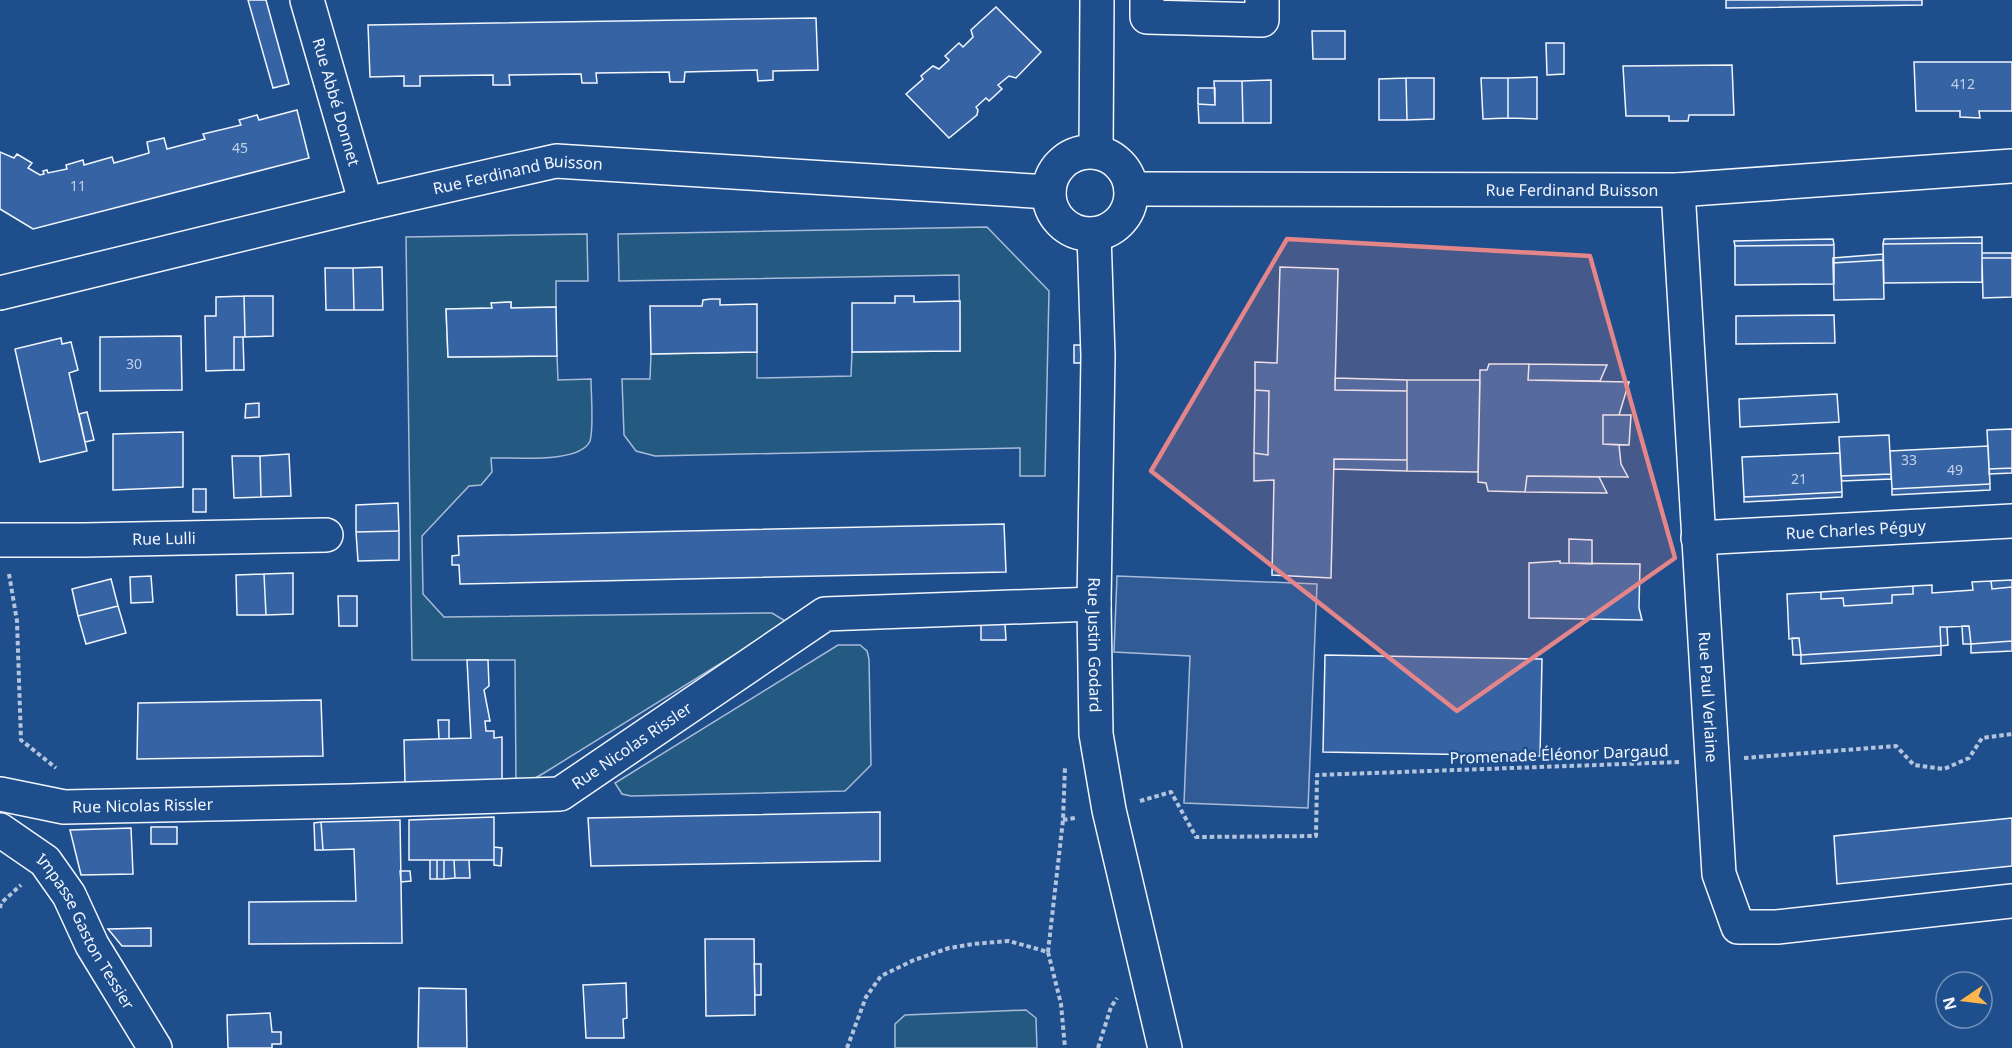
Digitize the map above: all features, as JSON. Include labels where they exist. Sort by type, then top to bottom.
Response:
[{"type":"street","name":"Rue Abbé Donnet","points":[[307,0],[366,204]]},
{"type":"street","points":[[1096,152],[1097,0]]},
{"type":"street","points":[[1147,0],[1147,17],[1262,20],[1262,0]]},
{"type":"street","points":[[1096,152],[1109,156],[1120,164],[1128,176],[1131,189],[1131,202],[1126,214],[1118,224],[1107,231],[1094,234],[1081,233],[1068,227],[1055,212],[1049,192],[1052,178],[1064,162],[1082,153],[1096,152]]},
{"type":"street","name":"Rue Ferdinand Buisson","points":[[0,293],[366,204],[556,161],[1049,192]]},
{"type":"street","name":"Rue Ferdinand Buisson","points":[[1131,189],[1678,190],[2012,166]]},
{"type":"street","name":"Rue Paul Verlaine","points":[[1678,190],[1719,874],[1737,927],[1777,927],[2012,901]]},
{"type":"street","name":"Rue Justin Godard","points":[[1094,234],[1098,356],[1094,604],[1096,734],[1109,810],[1166,1048]]},
{"type":"street","name":"Rue Charles Péguy","points":[[1698,538],[2012,521]]},
{"type":"street","name":"Rue Lulli","points":[[0,540],[326,536]]},
{"type":"street","name":"Rue Nicolas Rissler","points":[[0,794],[64,807],[560,794],[825,614],[1094,604]]},
{"type":"street","name":"Impasse Gaston Tessier","points":[[0,830],[45,861],[69,895],[92,945],[155,1048]]},
{"type":"path","points":[[9,571],[17,621],[21,740],[63,775],[64,807]]},
{"type":"path","name":"Promenade Éléonor Dargaud","points":[[1139,802],[1171,792],[1196,837],[1316,836],[1317,775],[1712,761],[1896,746],[1914,765],[1944,769],[1969,758],[1982,738],[2012,734]]},
{"type":"path","points":[[1065,761],[1063,820],[1048,952],[1061,1004],[1065,1048]]},
{"type":"path","points":[[0,908],[1,903],[45,861]]},
{"type":"path","points":[[847,1048],[866,997],[881,976],[914,960],[965,945],[1009,941],[1048,952]]},
{"type":"highlighted area","points":[[1287,239],[1590,256],[1675,558],[1457,711],[1151,471]]},
{"type":"shaded area","points":[[987,227],[1049,291],[1045,476],[1020,476],[1020,448],[655,456],[636,451],[624,435],[622,379],[650,379],[651,354],[757,352],[757,378],[851,376],[852,352],[960,351],[959,275],[619,281],[618,234]]},
{"type":"shaded area","points":[[587,234],[588,281],[556,281],[556,307],[511,308],[511,302],[492,303],[492,308],[446,309],[448,357],[557,356],[558,380],[591,379],[592,428],[590,441],[584,448],[573,453],[545,458],[491,458],[492,472],[481,485],[469,486],[422,536],[423,594],[444,617],[772,613],[787,622],[544,773],[530,781],[516,781],[515,660],[412,660],[406,237]]},
{"type":"shaded area","points":[[1117,576],[1317,584],[1308,808],[1184,803],[1190,656],[1114,652]]},
{"type":"shaded area","points":[[838,645],[860,645],[867,651],[869,659],[871,765],[845,791],[631,796],[622,794],[615,783]]},
{"type":"shaded area","points":[[1026,1010],[1036,1018],[1037,1048],[895,1048],[895,1024],[905,1015]]},
{"type":"building","points":[[248,0],[266,0],[289,84],[273,88]]},
{"type":"building","points":[[1726,0],[1922,0],[1922,5],[1726,8]]},
{"type":"building","points":[[996,7],[1041,52],[1016,78],[1009,76],[998,85],[1002,89],[989,101],[986,98],[976,107],[977,115],[949,138],[906,94],[923,79],[921,76],[933,66],[939,69],[949,60],[945,56],[959,43],[963,47],[973,37],[971,30]]},
{"type":"building","points":[[816,18],[818,70],[773,71],[773,80],[758,81],[757,70],[685,72],[684,82],[670,82],[669,72],[596,73],[597,83],[582,83],[581,74],[509,75],[510,85],[493,85],[493,75],[420,76],[420,86],[404,86],[404,76],[370,77],[368,25]]},
{"type":"building","points":[[1312,31],[1345,31],[1345,59],[1313,59]]},
{"type":"building","points":[[1546,43],[1564,43],[1564,74],[1547,75]]},
{"type":"building","points":[[1914,62],[2012,62],[2012,111],[1979,111],[1980,118],[1960,117],[1960,111],[1916,111]]},
{"type":"building","points":[[1732,65],[1734,115],[1689,115],[1688,121],[1669,121],[1669,116],[1626,116],[1623,66]]},
{"type":"building","points":[[1537,77],[1537,119],[1508,118],[1508,78]]},
{"type":"building","points":[[1406,78],[1434,78],[1434,119],[1407,120]]},
{"type":"building","points":[[1406,78],[1407,120],[1379,120],[1379,79]]},
{"type":"building","points":[[1481,78],[1508,78],[1508,118],[1483,119]]},
{"type":"building","points":[[1271,80],[1271,123],[1243,123],[1242,81]]},
{"type":"building","points":[[1214,81],[1242,81],[1243,123],[1199,123],[1198,104],[1215,105]]},
{"type":"building","points":[[1198,88],[1215,88],[1215,105],[1198,104]]},
{"type":"building","points":[[297,110],[309,158],[33,229],[0,209],[0,152],[14,158],[17,154],[32,163],[28,168],[40,175],[47,170],[48,173],[67,169],[66,165],[83,160],[84,165],[112,157],[114,163],[149,153],[147,142],[164,138],[167,149],[205,139],[203,134],[241,125],[239,120],[257,115],[259,120]]},
{"type":"building","points":[[1982,237],[1982,243],[1883,244],[1884,239]]},
{"type":"building","points":[[1833,239],[1834,245],[1735,246],[1734,241]]},
{"type":"building","points":[[1982,243],[1982,282],[1884,283],[1883,244]]},
{"type":"building","points":[[1834,245],[1834,284],[1735,285],[1735,246]]},
{"type":"building","points":[[1982,253],[2012,253],[2012,258],[1982,258]]},
{"type":"building","points":[[1883,254],[1883,260],[1833,263],[1833,258]]},
{"type":"building","points":[[1982,258],[2012,258],[2012,297],[1983,298]]},
{"type":"building","points":[[1883,260],[1884,299],[1834,300],[1833,263]]},
{"type":"building","points":[[382,267],[383,310],[354,310],[353,268]]},
{"type":"building","points":[[1280,267],[1338,269],[1335,390],[1407,391],[1407,460],[1334,459],[1331,578],[1272,575],[1274,480],[1254,481],[1254,453],[1268,455],[1269,391],[1255,390],[1255,362],[1277,363]]},
{"type":"building","points":[[325,268],[353,268],[354,310],[326,310]]},
{"type":"building","points":[[244,296],[273,296],[273,336],[245,337]]},
{"type":"building","points":[[244,296],[245,337],[234,337],[234,370],[206,371],[205,316],[216,316],[216,297]]},
{"type":"building","points":[[895,296],[914,296],[914,302],[960,301],[960,351],[852,352],[852,303],[895,303]]},
{"type":"building","points":[[720,299],[720,305],[757,304],[757,352],[651,354],[650,306],[702,306],[703,300]]},
{"type":"building","points":[[511,302],[511,308],[556,307],[557,356],[448,357],[446,309],[492,308],[491,303]]},
{"type":"building","points":[[1834,315],[1835,343],[1736,344],[1736,316]]},
{"type":"building","points":[[181,336],[182,390],[100,391],[100,337]]},
{"type":"building","points":[[234,337],[243,337],[244,370],[234,370]]},
{"type":"building","points":[[61,338],[62,344],[71,342],[78,370],[69,373],[87,451],[40,462],[15,349]]},
{"type":"building","points":[[1074,345],[1084,345],[1084,363],[1074,363]]},
{"type":"building","points":[[1489,364],[1529,364],[1528,380],[1629,382],[1619,415],[1603,415],[1603,444],[1619,445],[1621,464],[1628,477],[1527,476],[1525,492],[1488,491],[1486,483],[1478,482],[1480,370],[1487,370]]},
{"type":"building","points":[[1529,364],[1607,365],[1600,381],[1528,380]]},
{"type":"building","points":[[1335,378],[1407,380],[1407,391],[1335,390]]},
{"type":"building","points":[[1407,380],[1480,380],[1478,472],[1407,471]]},
{"type":"building","points":[[1255,390],[1269,391],[1268,455],[1254,453]]},
{"type":"building","points":[[1837,394],[1839,422],[1740,427],[1739,399]]},
{"type":"building","points":[[259,403],[259,417],[245,418],[246,404]]},
{"type":"building","points":[[87,412],[94,440],[85,442],[79,414]]},
{"type":"building","points":[[1603,415],[1631,415],[1629,445],[1603,444]]},
{"type":"building","points":[[2012,429],[2012,468],[1989,469],[1987,430]]},
{"type":"building","points":[[183,432],[183,487],[113,490],[113,434]]},
{"type":"building","points":[[1889,435],[1891,474],[1841,476],[1839,437]]},
{"type":"building","points":[[1988,446],[1990,484],[1892,489],[1890,451]]},
{"type":"building","points":[[1840,453],[1842,492],[1744,497],[1742,457]]},
{"type":"building","points":[[289,454],[291,496],[261,497],[260,456]]},
{"type":"building","points":[[232,456],[260,456],[261,497],[234,498]]},
{"type":"building","points":[[1334,459],[1407,460],[1407,471],[1334,469]]},
{"type":"building","points":[[2012,468],[2012,473],[1989,474],[1989,469]]},
{"type":"building","points":[[1891,474],[1891,479],[1842,481],[1841,476]]},
{"type":"building","points":[[1527,476],[1599,477],[1607,493],[1525,492]]},
{"type":"building","points":[[1990,484],[1990,490],[1892,495],[1892,489]]},
{"type":"building","points":[[193,489],[206,489],[206,512],[193,512]]},
{"type":"building","points":[[1842,492],[1842,497],[1744,502],[1744,497]]},
{"type":"building","points":[[398,503],[399,531],[356,532],[356,505]]},
{"type":"building","points":[[1004,524],[1006,572],[460,584],[459,565],[452,565],[452,556],[459,555],[458,536]]},
{"type":"building","points":[[399,531],[399,560],[358,561],[356,532]]},
{"type":"building","points":[[1569,539],[1592,540],[1592,564],[1569,563]]},
{"type":"building","points":[[1560,561],[1560,563],[1640,564],[1639,608],[1642,620],[1529,618],[1529,563]]},
{"type":"building","points":[[293,573],[293,614],[266,615],[264,574]]},
{"type":"building","points":[[264,574],[266,615],[237,615],[236,575]]},
{"type":"building","points":[[151,576],[153,602],[131,603],[130,577]]},
{"type":"building","points":[[111,579],[118,606],[78,616],[72,589]]},
{"type":"building","points":[[2012,580],[2012,587],[1992,589],[1991,581]]},
{"type":"building","points":[[1991,581],[1992,589],[2012,587],[2012,641],[1971,644],[1969,626],[1940,627],[1941,646],[1801,655],[1799,638],[1789,639],[1787,594],[1821,592],[1821,599],[1843,598],[1844,606],[1892,603],[1892,595],[1913,594],[1913,586],[1932,585],[1932,593],[1973,590],[1972,582]]},
{"type":"building","points":[[1913,586],[1913,594],[1892,595],[1892,603],[1844,606],[1843,598],[1821,599],[1821,592]]},
{"type":"building","points":[[338,596],[357,596],[357,626],[339,626]]},
{"type":"building","points":[[118,606],[126,633],[86,644],[78,616]]},
{"type":"building","points":[[981,624],[1005,624],[1006,640],[981,640]]},
{"type":"building","points":[[1962,626],[1969,626],[1971,644],[1963,644]]},
{"type":"building","points":[[1940,627],[1947,627],[1948,645],[1941,646]]},
{"type":"building","points":[[1792,638],[1799,638],[1801,655],[1793,655]]},
{"type":"building","points":[[2012,641],[2012,651],[1971,653],[1971,644]]},
{"type":"building","points":[[1941,646],[1941,655],[1801,664],[1801,655]]},
{"type":"building","points":[[1325,655],[1542,659],[1540,756],[1323,752]]},
{"type":"building","points":[[467,660],[488,660],[489,686],[484,690],[490,721],[485,721],[486,731],[494,731],[494,738],[502,737],[502,781],[405,783],[404,740],[471,738]]},
{"type":"building","points":[[321,700],[323,756],[137,759],[138,703]]},
{"type":"building","points":[[438,720],[449,720],[449,739],[439,739]]},
{"type":"building","points":[[880,812],[880,861],[591,866],[588,818]]},
{"type":"building","points":[[494,817],[494,860],[409,860],[409,820]]},
{"type":"building","points":[[2012,818],[2012,866],[1837,884],[1834,836]]},
{"type":"building","points":[[400,820],[402,943],[249,944],[249,902],[356,901],[354,849],[323,850],[321,822]]},
{"type":"building","points":[[321,822],[323,850],[315,850],[314,823]]},
{"type":"building","points":[[151,827],[177,827],[177,844],[151,844]]},
{"type":"building","points":[[131,828],[133,874],[81,875],[70,830]]},
{"type":"building","points":[[494,847],[502,848],[501,866],[494,865]]},
{"type":"building","points":[[430,860],[437,860],[437,879],[430,879]]},
{"type":"building","points":[[437,860],[444,860],[444,879],[437,879]]},
{"type":"building","points":[[444,860],[454,860],[455,878],[444,879]]},
{"type":"building","points":[[454,860],[469,860],[470,878],[455,878]]},
{"type":"building","points":[[400,871],[410,871],[411,881],[401,882]]},
{"type":"building","points":[[151,928],[151,946],[122,946],[108,929]]},
{"type":"building","points":[[705,939],[754,939],[755,1015],[706,1016]]},
{"type":"building","points":[[754,964],[761,964],[761,995],[755,995]]},
{"type":"building","points":[[626,983],[627,1018],[623,1019],[624,1038],[586,1038],[583,985]]},
{"type":"building","points":[[419,988],[466,989],[467,1048],[418,1048]]},
{"type":"building","points":[[270,1013],[272,1032],[281,1032],[281,1044],[272,1044],[272,1048],[228,1048],[227,1015]]}]
